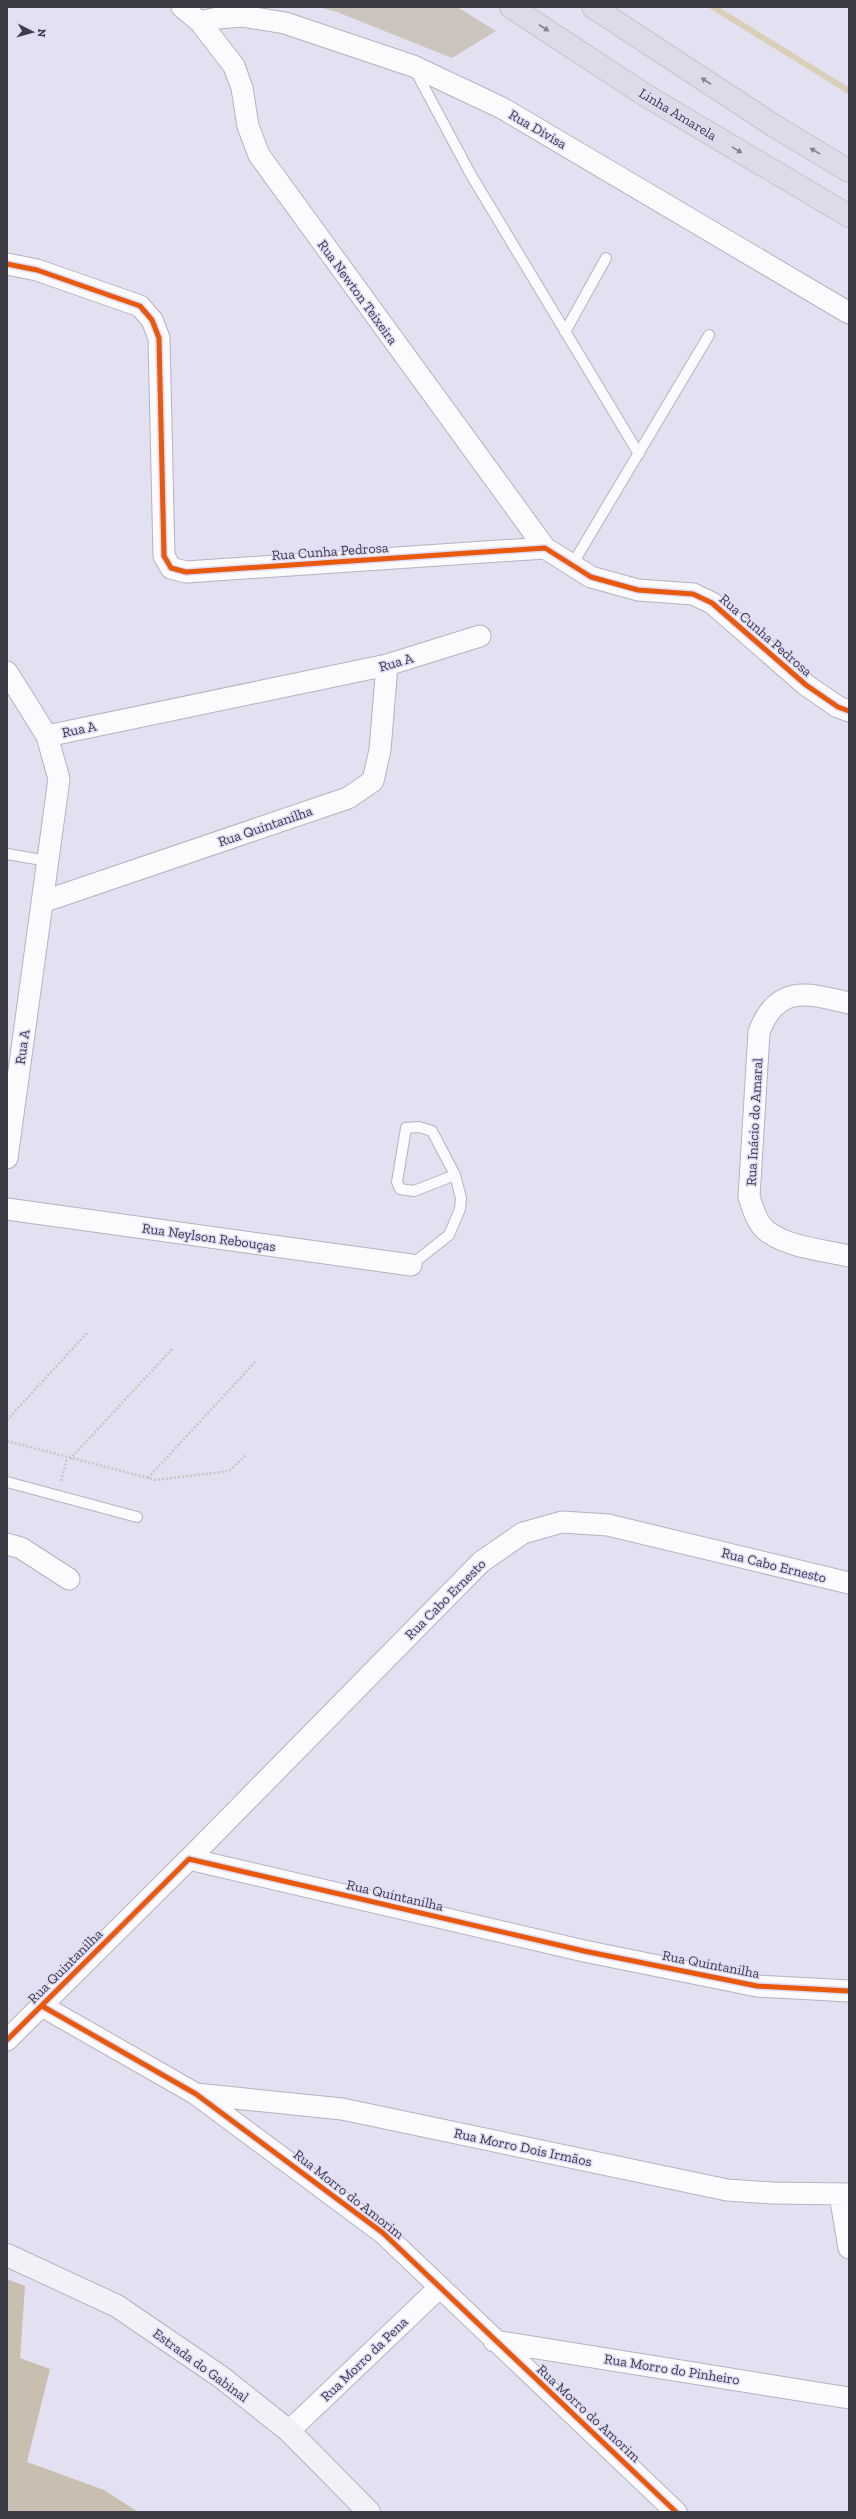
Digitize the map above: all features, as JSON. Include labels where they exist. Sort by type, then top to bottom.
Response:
[{"type":"highway","name":"Linha Amarela","points":[[511,7],[645,95],[849,216]]},
{"type":"highway","points":[[592,7],[776,127],[849,171]]},
{"type":"main road","name":"Estrada do Gabinal","points":[[7,2255],[117,2306],[221,2376],[289,2431],[369,2512]]},
{"type":"street","name":"Rua Newton Teixeira","points":[[182,7],[200,22],[234,66],[242,88],[248,126],[259,155],[545,548]]},
{"type":"street","name":"Rua Divisa","points":[[200,22],[218,18],[242,16],[285,23],[413,66],[502,108],[849,313]]},
{"type":"street","name":"Rua Cunha Pedrosa","points":[[7,264],[37,270],[140,306],[152,320],[159,338],[164,556],[171,568],[186,572],[545,548],[591,576],[638,590],[693,594],[712,603],[806,685],[838,707],[849,711]]},
{"type":"street","name":"Rua A","points":[[7,1158],[59,779],[47,736],[387,665],[480,636]]},
{"type":"street","name":"Rua Quintanilha","points":[[42,902],[348,798],[367,785],[373,780],[380,750],[387,665]]},
{"type":"street","points":[[7,672],[47,736]]},
{"type":"street","name":"Rua Inácio do Amaral","points":[[849,1002],[819,996],[787,996],[766,1013],[759,1032],[749,1197],[755,1216],[767,1232],[788,1242],[849,1256]]},
{"type":"street","name":"Rua Neylson Rebouças","points":[[7,1209],[411,1265]]},
{"type":"street","name":"Rua Cabo Ernesto","points":[[189,1859],[481,1562],[523,1534],[562,1522],[608,1525],[849,1583]]},
{"type":"street","points":[[7,1544],[21,1548],[68,1579]]},
{"type":"street","name":"Rua Quintanilha","points":[[7,2040],[189,1859],[584,1951],[757,1986],[849,1991]]},
{"type":"street","name":"Rua Morro do Amorim","points":[[42,2006],[196,2094],[384,2233],[494,2340],[676,2512]]},
{"type":"street","name":"Rua Morro Dois Irmãos","points":[[196,2094],[342,2109],[727,2190],[845,2195]]},
{"type":"street","points":[[845,2195],[849,2248]]},
{"type":"street","name":"Rua Morro da Pena","points":[[289,2431],[440,2287]]},
{"type":"street","name":"Rua Morro do Pinheiro","points":[[494,2340],[849,2398]]},
{"type":"lane","points":[[413,66],[471,175],[639,454]]},
{"type":"lane","points":[[565,332],[606,258]]},
{"type":"lane","points":[[572,565],[710,336]]},
{"type":"lane","points":[[7,854],[48,861]]},
{"type":"lane","points":[[411,1265],[449,1235],[460,1209],[461,1198],[455,1175],[432,1131],[419,1128],[406,1128],[397,1182],[400,1189],[418,1190],[455,1175]]},
{"type":"lane","points":[[7,1482],[137,1516]]},
{"type":"path","points":[[7,1420],[87,1333]]},
{"type":"path","points":[[57,1496],[69,1458],[173,1348]]},
{"type":"path","points":[[147,1478],[255,1362]]},
{"type":"path","points":[[7,1441],[156,1480],[229,1471],[246,1455]]},
{"type":"shaded area","points":[[319,7],[457,7],[496,31],[452,58],[337,12]]},
{"type":"shaded area","points":[[7,2279],[25,2286],[20,2358],[50,2369],[27,2462],[104,2490],[138,2512],[7,2512]]},
{"type":"waterway","points":[[713,7],[849,91]]},
{"type":"cycle path","points":[[7,264],[37,270],[140,306],[152,320],[159,338],[164,556],[171,568],[186,572],[545,548],[591,577],[638,590],[693,594],[712,603],[806,685],[838,707],[849,711]]},
{"type":"cycle path","points":[[7,2040],[189,1859],[584,1951],[757,1986],[849,1991]]},
{"type":"cycle path","points":[[42,2006],[196,2094],[383,2233],[676,2512]]}]
